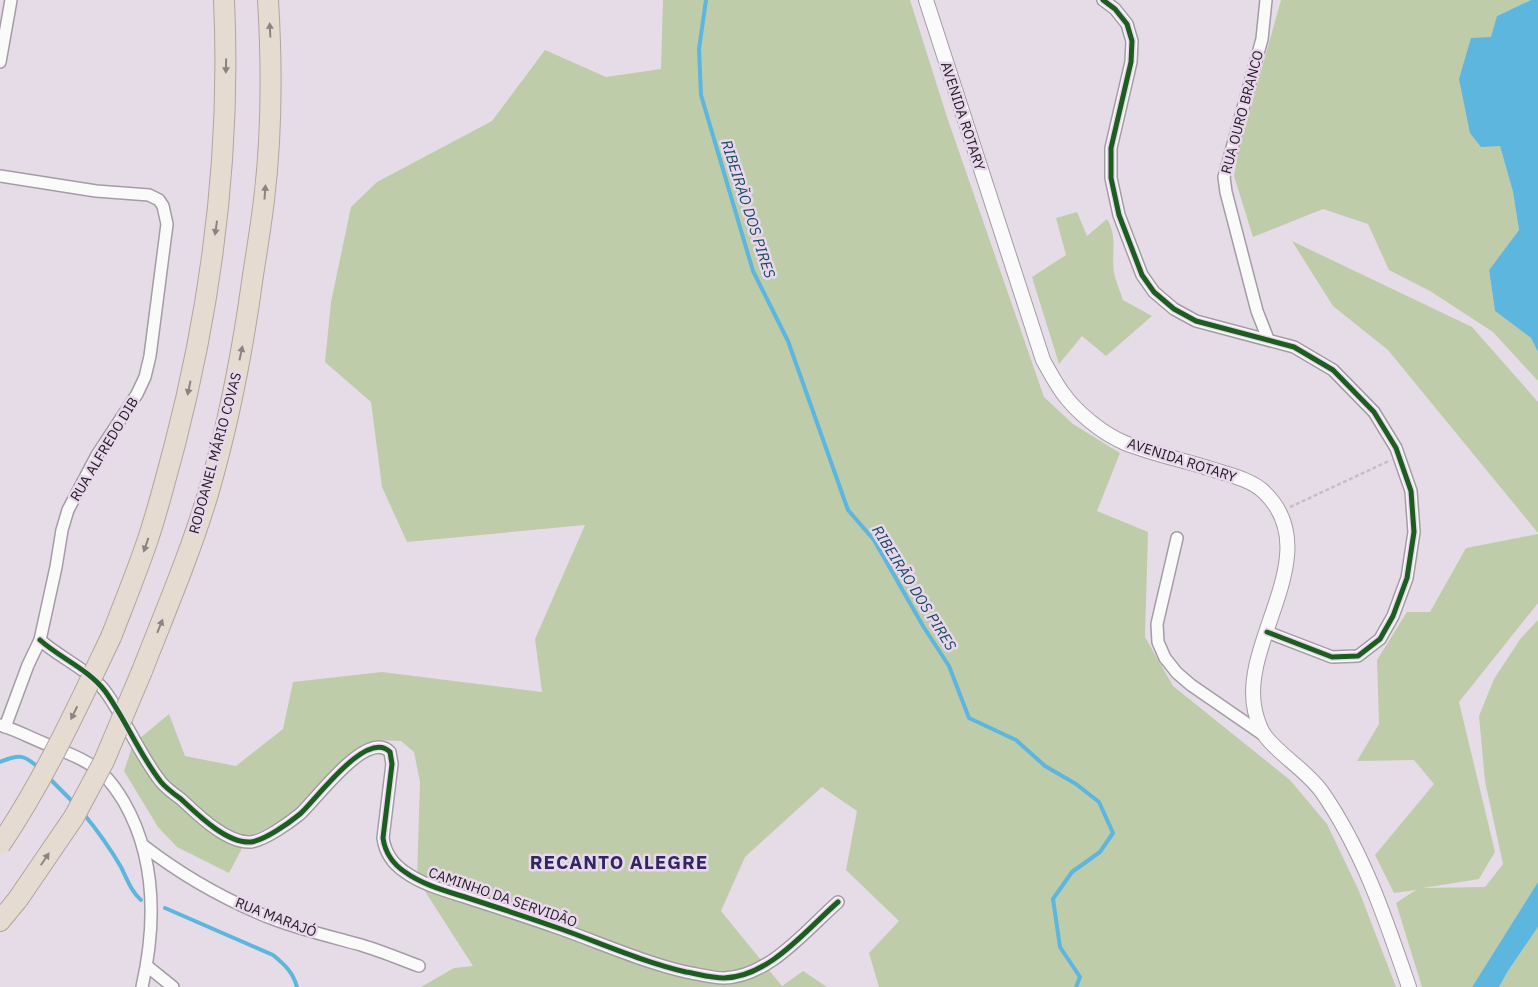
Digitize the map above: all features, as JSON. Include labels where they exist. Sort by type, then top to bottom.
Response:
[{"type":"highway","points":[[0,845],[35,789],[61,741],[111,637],[147,542],[168,470],[187,398],[204,313],[219,208],[225,126],[226,50],[224,0]]},
{"type":"highway","name":"RODOANEL MÁRIO COVAS","points":[[0,921],[18,899],[74,817],[100,769],[142,671],[186,560],[208,494],[228,417],[245,335],[264,199],[271,45],[268,0]]},
{"type":"street","points":[[0,62],[11,0]]},
{"type":"street","name":"AVENIDA ROTARY","points":[[926,0],[1043,360],[1062,393],[1090,422],[1124,443],[1238,477],[1264,492],[1280,512],[1288,534],[1288,558],[1255,670],[1252,694],[1255,713],[1265,736]]},
{"type":"street","points":[[1103,0],[1115,9],[1127,24],[1132,41],[1130,62],[1110,148],[1111,178],[1119,215],[1142,275],[1154,292],[1174,309],[1196,321],[1294,347],[1333,370],[1374,412],[1396,448],[1410,491],[1414,532],[1407,578],[1393,616],[1380,639],[1358,656],[1332,657],[1267,632]]},
{"type":"street","name":"RUA OURO BRANCO","points":[[1266,0],[1262,39],[1224,177],[1226,192],[1257,311],[1268,339]]},
{"type":"street","name":"RUA ALFREDO DIB","points":[[0,176],[96,191],[149,195],[158,200],[163,206],[167,224],[150,356],[144,377],[137,394],[97,455],[68,510],[62,530],[40,640],[2,726]]},
{"type":"street","points":[[1177,538],[1156,624],[1158,642],[1165,658],[1191,686],[1265,736],[1308,776],[1321,791],[1373,888],[1409,987]]},
{"type":"street","name":"CAMINHO DA SERVIDÃO","points":[[40,640],[93,678],[105,692],[161,783],[207,823],[237,839],[250,842],[276,830],[301,813],[343,768],[361,754],[373,748],[381,747],[390,752],[392,764],[383,838],[384,847],[398,867],[415,878],[436,887],[561,929],[664,967],[724,978],[758,970],[773,961],[838,902]]},
{"type":"street","points":[[2,726],[82,760],[103,774],[118,792],[128,809],[144,846],[151,894],[150,935],[147,966],[142,987]]},
{"type":"street","name":"RUA MARAJÓ","points":[[144,846],[184,875],[251,910],[274,920],[362,945],[419,966]]},
{"type":"street","points":[[147,966],[174,987]]},
{"type":"path","points":[[1280,512],[1399,456]]},
{"type":"green space","points":[[663,0],[910,0],[947,117],[1044,397],[1073,424],[1120,453],[1097,511],[1148,532],[1145,637],[1173,686],[1290,780],[1327,824],[1359,891],[1396,987],[879,987],[869,953],[899,921],[846,870],[857,811],[822,787],[745,857],[721,911],[782,986],[803,971],[827,987],[421,987],[454,968],[473,966],[417,879],[420,782],[414,752],[401,741],[375,740],[317,804],[248,837],[229,873],[177,847],[158,827],[124,771],[133,744],[169,714],[185,756],[236,766],[283,729],[293,682],[382,672],[542,692],[535,639],[585,525],[407,542],[382,487],[371,402],[325,362],[331,302],[351,207],[377,182],[492,121],[545,50],[606,77],[661,69]]},
{"type":"green space","points":[[1281,0],[1531,0],[1497,16],[1500,146],[1513,192],[1519,230],[1489,270],[1495,311],[1531,338],[1538,352],[1538,381],[1493,332],[1430,291],[1389,270],[1368,224],[1323,209],[1253,237],[1234,176],[1238,153]]},
{"type":"green space","points":[[1077,212],[1087,236],[1107,219],[1113,239],[1114,273],[1123,300],[1152,316],[1106,356],[1082,336],[1059,364],[1032,277],[1066,255],[1056,218]]},
{"type":"green space","points":[[1292,241],[1472,327],[1538,402],[1538,533],[1388,350],[1333,306]]},
{"type":"green space","points":[[1538,534],[1538,603],[1459,702],[1495,852],[1479,879],[1423,888],[1485,887],[1503,864],[1485,781],[1479,716],[1494,679],[1521,638],[1538,620],[1538,882],[1472,987],[1422,987],[1396,903],[1416,890],[1394,893],[1375,855],[1434,784],[1414,760],[1357,761],[1379,724],[1377,660],[1407,612],[1430,612],[1466,548]]},
{"type":"green space","points":[[1538,927],[1538,987],[1499,987],[1508,971]]},
{"type":"water","points":[[1531,0],[1538,0],[1538,352],[1531,338],[1495,311],[1489,270],[1519,230],[1513,192],[1500,146],[1481,147],[1470,133],[1459,79],[1471,38],[1491,37],[1497,16]]},
{"type":"water","points":[[1538,882],[1538,927],[1499,987],[1472,987]]},
{"type":"waterway","name":"RIBEIRÃO DOS PIRES","points":[[706,0],[699,49],[701,95],[753,271],[788,341],[848,510],[874,540],[923,626],[949,666],[969,718],[1016,740],[1045,766],[1076,784],[1099,802],[1113,833],[1100,852],[1072,872],[1053,899],[1060,947],[1080,977],[1076,987]]},
{"type":"waterway","points":[[0,762],[21,757],[30,760],[40,769]]},
{"type":"waterway","points":[[48,777],[75,804]]},
{"type":"waterway","points":[[83,813],[108,846],[132,889],[141,900]]},
{"type":"waterway","points":[[165,908],[273,955],[288,969],[297,987]]},
{"type":"cycle path","points":[[1103,0],[1115,9],[1127,24],[1132,41],[1131,62],[1111,148],[1111,178],[1119,215],[1142,275],[1154,292],[1174,309],[1196,321],[1294,347],[1333,370],[1374,412],[1396,448],[1411,491],[1414,532],[1407,578],[1393,616],[1380,639],[1358,656],[1332,657],[1267,632]]},
{"type":"cycle path","points":[[40,640],[90,676],[105,691],[146,760],[163,784],[204,820],[232,838],[251,842],[277,831],[300,814],[329,782],[355,758],[368,750],[380,747],[390,752],[392,764],[383,838],[388,853],[401,869],[419,881],[435,887],[549,925],[639,958],[670,968],[710,977],[741,976],[756,970],[786,950],[838,902]]},
{"type":"district","name":"RECANTO ALEGRE","points":[[619,862]]}]
